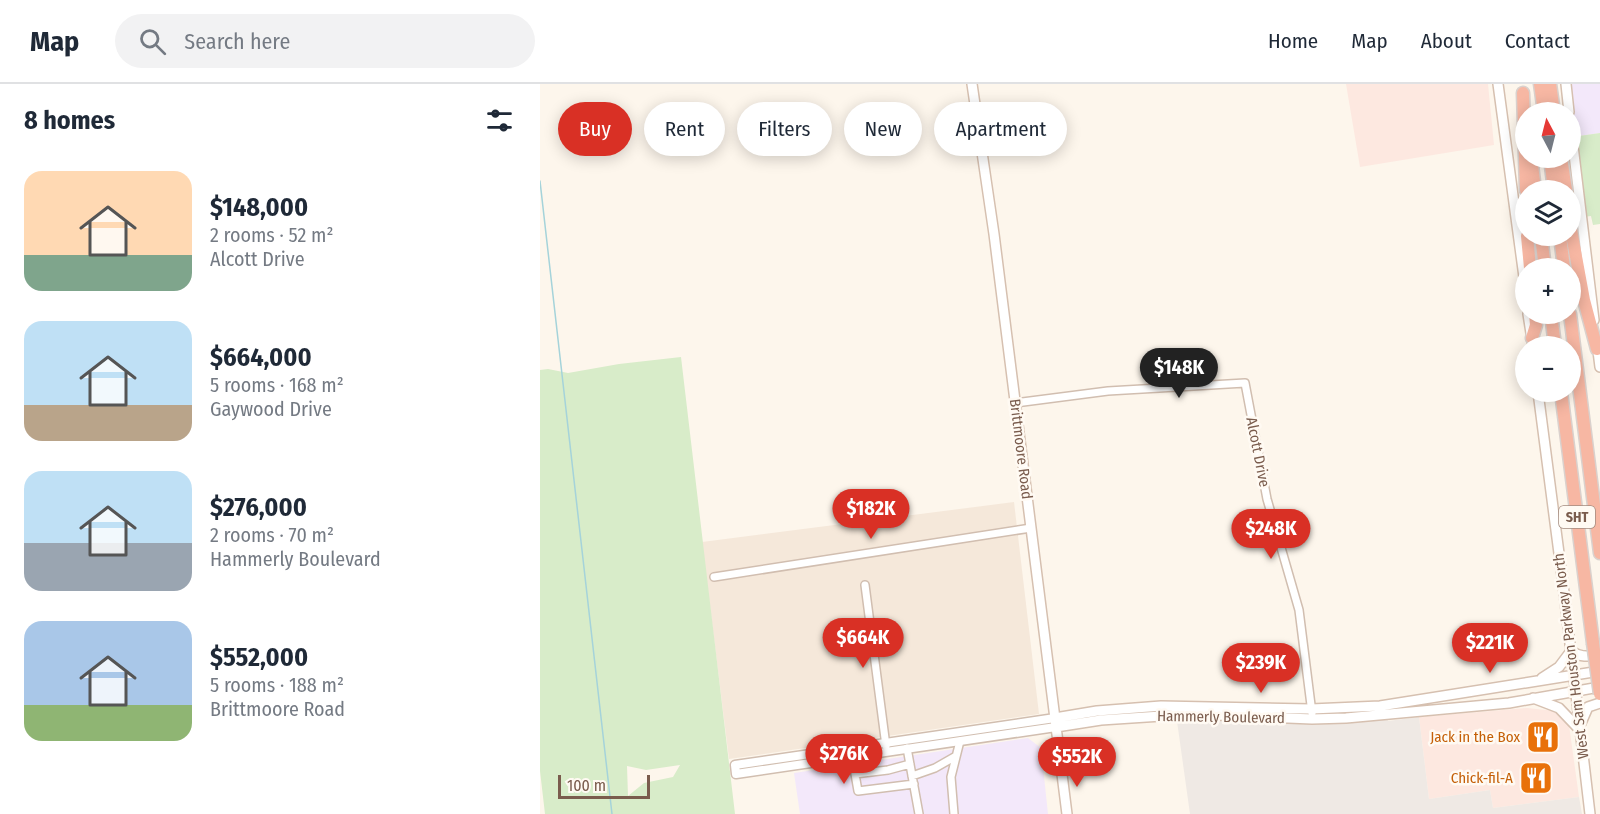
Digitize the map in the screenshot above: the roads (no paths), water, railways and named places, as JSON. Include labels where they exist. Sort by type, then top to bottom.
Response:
[{"type":"highway","points":[[1540,84],[1543,102]]},
{"type":"highway","points":[[1550,84],[1553,102]]},
{"type":"highway","points":[[1522,88],[1526,180]]},
{"type":"highway","points":[[1574,246],[1584,300],[1597,350]]},
{"type":"highway","name":"SHT","points":[[1570,324],[1600,553]]},
{"type":"highway","name":"SHT","points":[[1562,402],[1600,694]]},
{"type":"main road","name":"Brittmoore Road","points":[[972,84],[1067,814]]},
{"type":"main road","points":[[1498,84],[1521,258]]},
{"type":"main road","points":[[1566,84],[1568,102]]},
{"type":"main road","points":[[1576,168],[1600,367]]},
{"type":"main road","name":"West Sam Houston Parkway North","points":[[1539,402],[1590,814]]},
{"type":"main road","points":[[1538,681],[1556,669],[1571,651],[1584,657],[1600,655]]},
{"type":"main road","name":"Hammerly Boulevard","points":[[1312,714],[1380,706],[1600,671]]},
{"type":"main road","name":"Hammerly Boulevard","points":[[1055,723],[1097,711],[1158,706],[1380,715],[1509,703],[1600,687]]},
{"type":"main road","points":[[1533,698],[1559,708],[1579,729]]},
{"type":"main road","points":[[1579,729],[1583,713],[1588,707],[1600,703]]},
{"type":"street","name":"Alcott Drive","points":[[1015,403],[1108,391],[1245,383],[1267,499],[1299,610],[1312,714]]},
{"type":"street","points":[[714,577],[1031,528]]},
{"type":"street","points":[[865,585],[886,747]]},
{"type":"street","name":"Hammerly Boulevard","points":[[736,770],[1055,723]]},
{"type":"street","name":"Hammerly Boulevard","points":[[886,747],[908,748],[947,738],[960,741],[1055,723]]},
{"type":"street","points":[[954,814],[951,777],[960,741]]},
{"type":"street","points":[[908,748],[919,814]]},
{"type":"street","points":[[910,764],[888,770],[855,774],[858,791],[913,780],[956,756]]},
{"type":"street","points":[[935,768],[953,770]]},
{"type":"waterway","points":[[540,181],[612,814]]},
{"type":"place","name":"Jack in the Box","points":[[1543,737]]},
{"type":"place","name":"Chick-fil-A","points":[[1536,778]]}]
